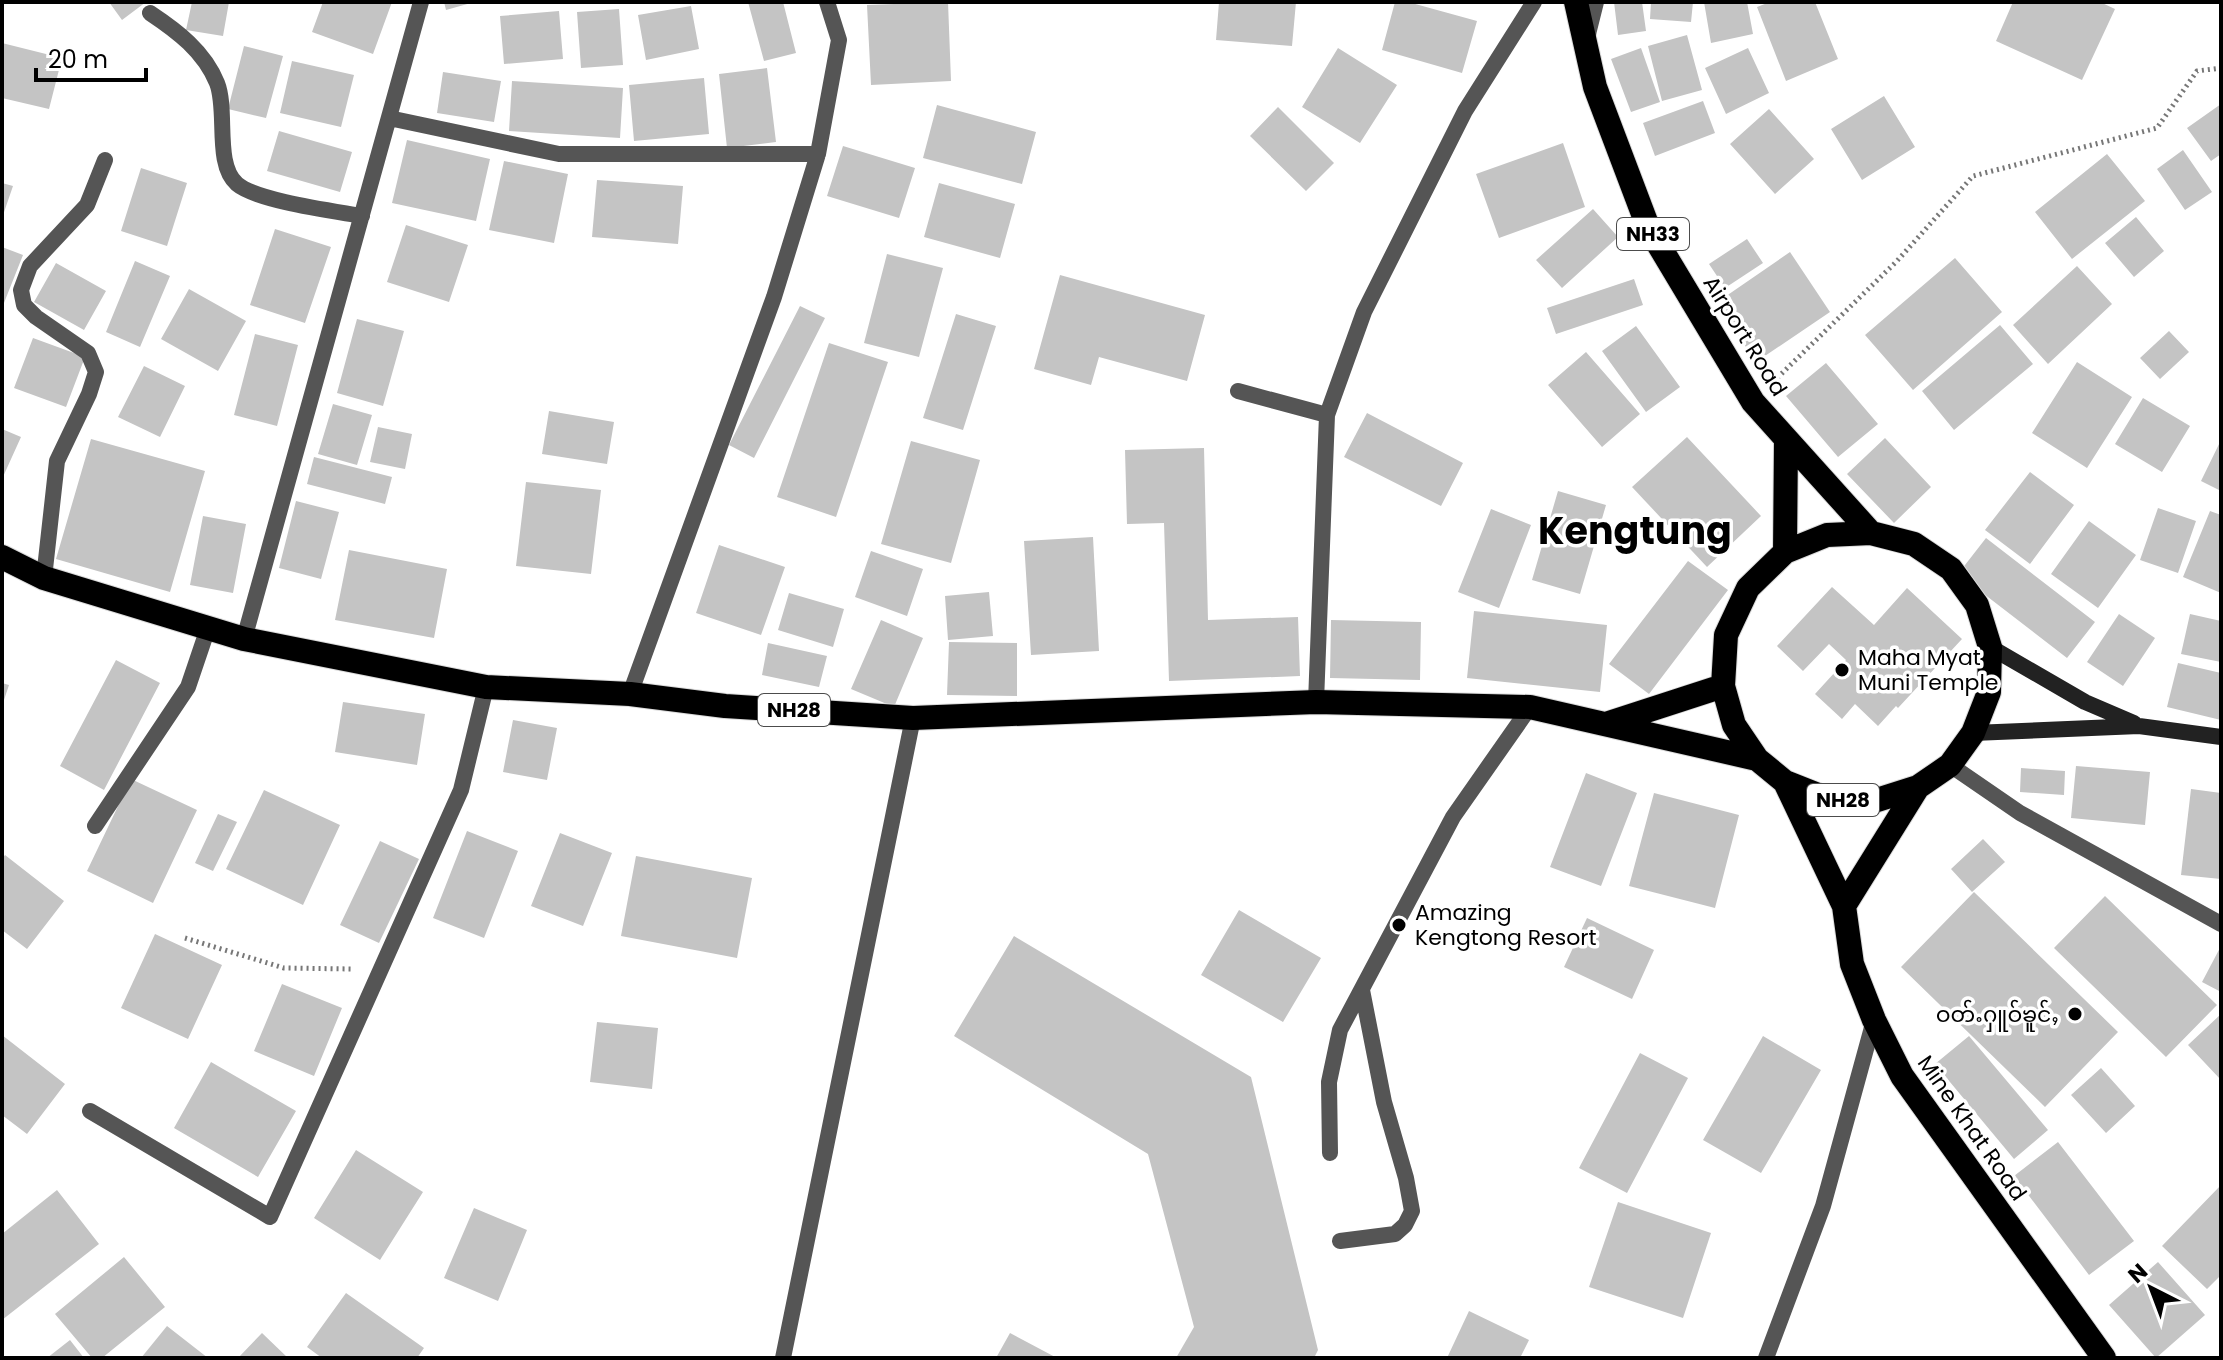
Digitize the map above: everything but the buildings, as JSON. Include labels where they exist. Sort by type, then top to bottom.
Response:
[{"type":"highway","name":"Airport Road","points":[[1576,2],[1595,87],[1648,227],[1753,402],[1871,533]]},
{"type":"highway","points":[[1785,552],[1786,440]]},
{"type":"highway","name":"NH28","points":[[1871,533],[1914,544],[1951,569],[1977,605],[1990,647],[1989,692],[1973,733],[1950,765],[1918,787],[1874,801],[1828,799],[1785,782],[1757,759],[1734,725],[1723,686],[1726,635],[1748,588],[1785,552],[1827,535],[1871,533]]},
{"type":"highway","name":"NH28","points":[[2,557],[44,578],[244,639],[486,687],[630,694],[725,706],[913,718],[1316,702],[1530,707],[1757,759]]},
{"type":"highway","points":[[1603,724],[1723,686]]},
{"type":"highway","name":"Mine Khat Road","points":[[1785,782],[1844,906],[1852,964],[1874,1020],[1902,1076],[2104,1358]]},
{"type":"highway","name":"NH28","points":[[1844,906],[1918,787]]},
{"type":"street","points":[[244,639],[421,2]]},
{"type":"street","points":[[630,694],[774,297],[818,154],[839,40],[827,2]]},
{"type":"street","points":[[1316,702],[1327,415],[1371,298],[1465,111],[1534,2]]},
{"type":"street","points":[[1585,44],[1596,2]]},
{"type":"street","points":[[150,13],[190,44],[205,61],[218,84],[224,114],[227,168],[237,184],[276,200],[362,216]]},
{"type":"street","points":[[389,118],[559,154],[818,154]]},
{"type":"street","points":[[44,578],[57,461],[89,394],[96,372],[88,353],[24,305],[21,290],[30,266],[87,205],[105,160]]},
{"type":"street","points":[[1238,391],[1327,415]]},
{"type":"street","points":[[95,826],[188,687],[208,628]]},
{"type":"street","points":[[1990,647],[2085,702],[2139,726]]},
{"type":"street","points":[[90,1111],[270,1217],[461,790],[486,687]]},
{"type":"street","points":[[1330,1153],[1329,1082],[1340,1030],[1453,817],[1530,707]]},
{"type":"street","points":[[783,1358],[913,718]]},
{"type":"street","points":[[1973,733],[2139,726],[2221,737]]},
{"type":"street","points":[[1950,765],[2020,813],[2221,924]]},
{"type":"street","points":[[1340,1241],[1395,1234],[1405,1225],[1412,1211],[1384,1102],[1362,990]]},
{"type":"street","points":[[1766,1358],[1823,1206],[1874,1020]]},
{"type":"path","points":[[1753,402],[1897,261],[1973,176],[2157,128],[2197,71],[2221,68]]},
{"type":"path","points":[[185,938],[284,968],[381,969]]},
{"type":"place","name":"Maha Myat Muni Temple","points":[[1842,670]]},
{"type":"place","name":"Amazing Kengtong Resort","points":[[1399,925]]},
{"type":"place","name":"ဝတ်ႉႁူဝ်ၶူင်ႇ","points":[[2075,1014]]},
{"type":"district","name":"Kengtung","points":[[1635,530]]}]
